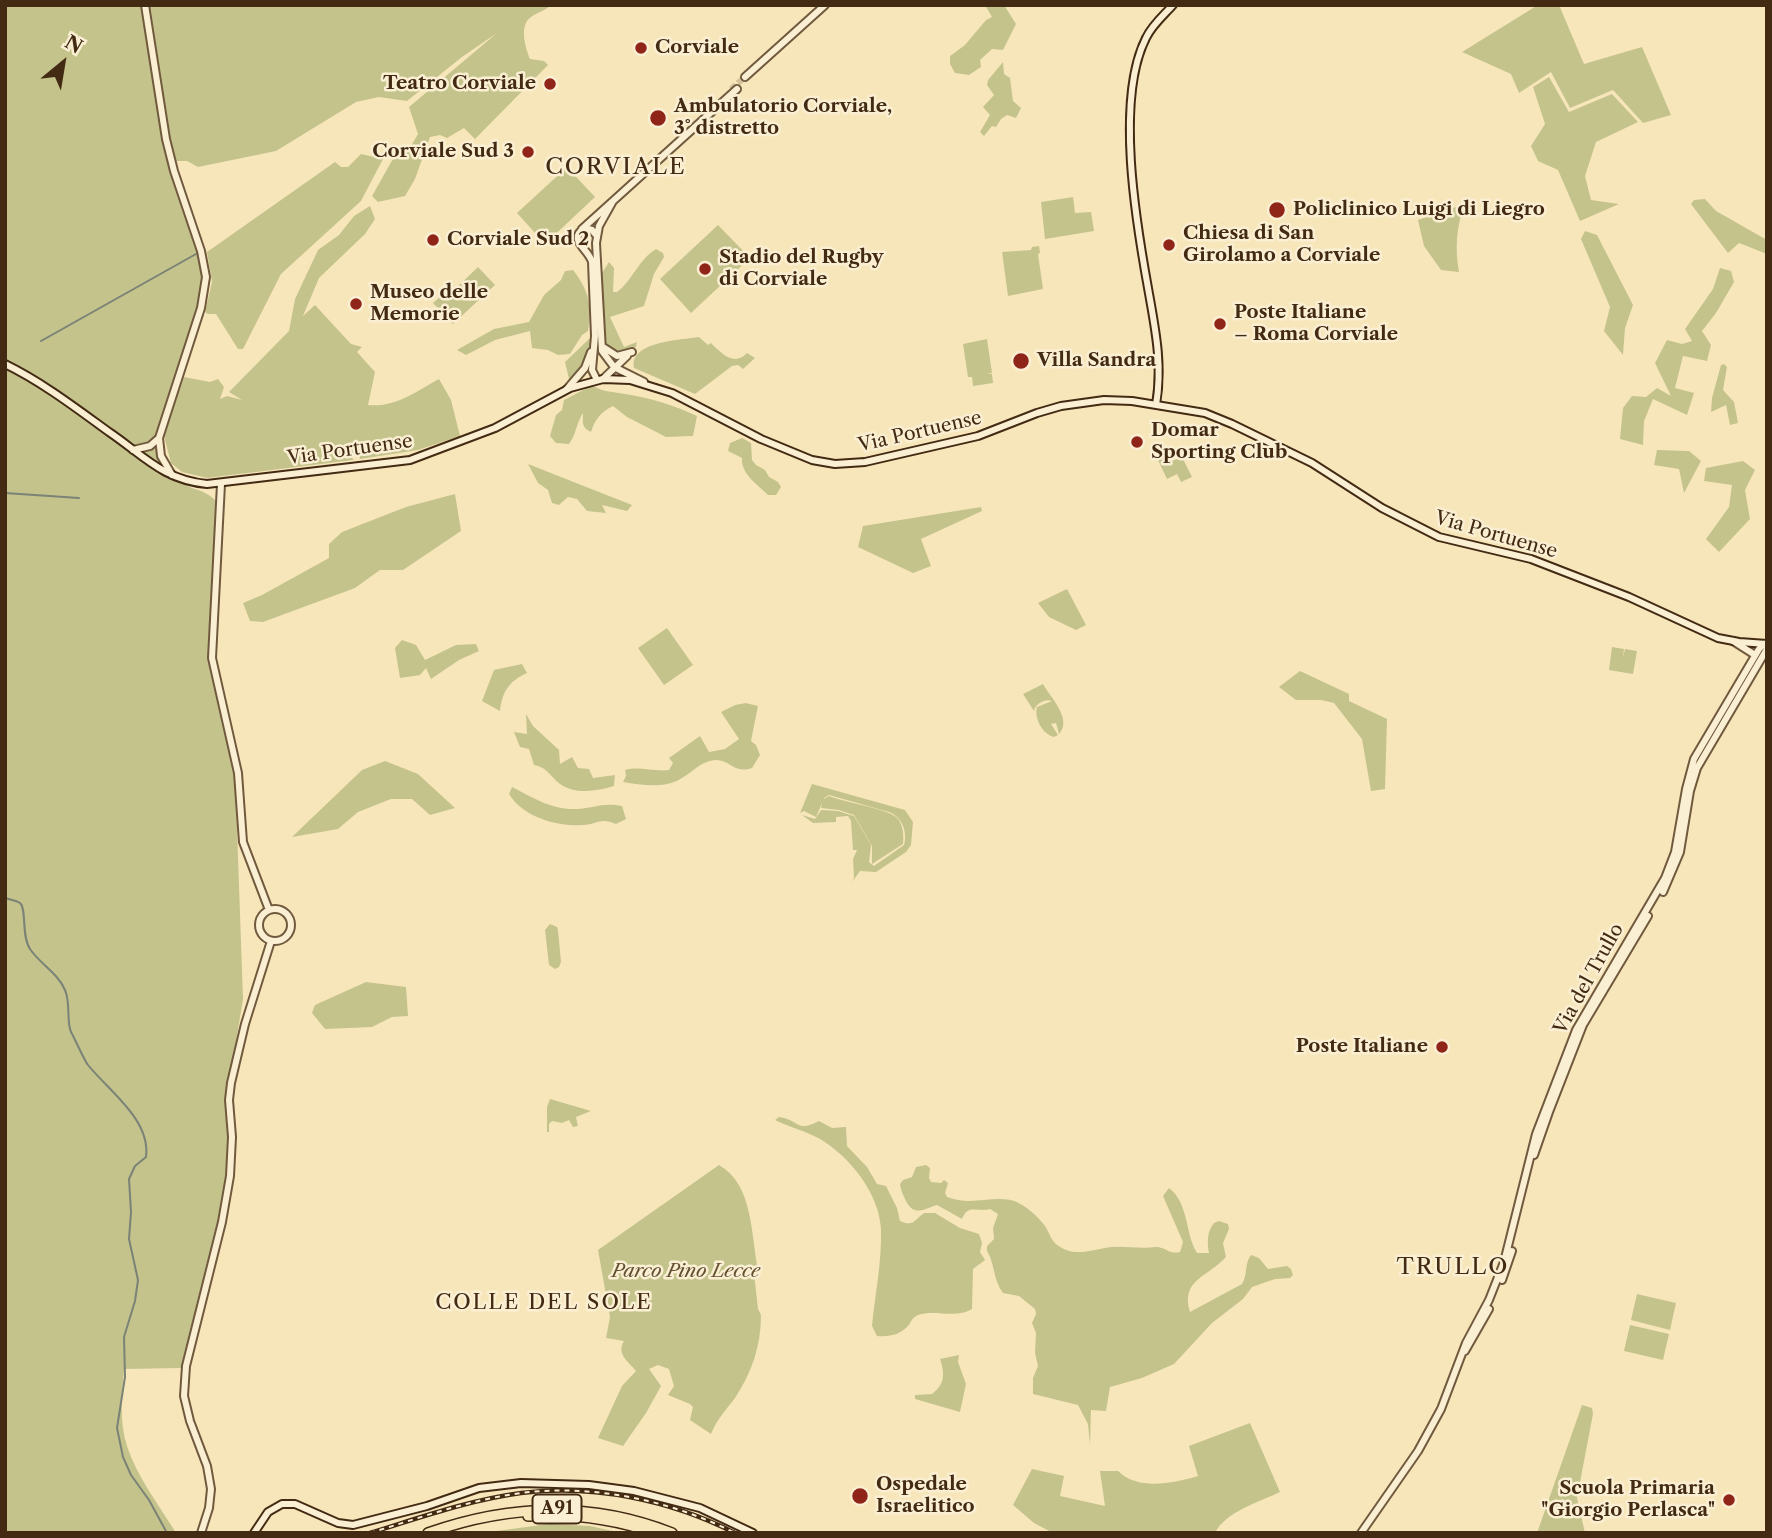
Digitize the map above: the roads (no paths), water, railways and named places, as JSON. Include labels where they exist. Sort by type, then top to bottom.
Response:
[{"type":"highway","name":"A91","points":[[428,1533],[494,1514],[560,1508],[613,1515],[671,1532]]},
{"type":"highway","name":"A91","points":[[448,1533],[499,1520],[549,1515],[605,1520],[655,1533]]},
{"type":"street","points":[[145,5],[166,139],[202,256],[206,279],[201,308],[159,438],[161,456],[173,477]]},
{"type":"street","points":[[749,75],[825,5]]},
{"type":"street","points":[[1156,405],[1160,369],[1138,216],[1131,110],[1134,81],[1144,41],[1173,5]]},
{"type":"street","points":[[648,384],[614,367],[604,354],[598,338],[592,262],[590,254],[578,244],[577,238],[582,229],[732,91]]},
{"type":"street","points":[[598,338],[606,351],[615,356],[632,352],[600,379],[592,371],[598,338],[597,239],[601,223],[613,201]]},
{"type":"street","points":[[582,229],[592,229],[597,239]]},
{"type":"street","points":[[583,248],[592,247],[597,239]]},
{"type":"street","points":[[566,390],[587,363],[598,338]]},
{"type":"street","name":"Via Portuense","points":[[5,364],[67,402],[158,469],[173,477],[195,483],[221,484],[410,460],[495,428],[566,390],[600,379],[648,384],[679,395],[766,441],[812,460],[835,464],[865,462],[978,436],[1065,405],[1116,400],[1156,405],[1211,415],[1257,435],[1321,468],[1368,499],[1433,535],[1463,545],[1531,559],[1629,597],[1718,638],[1764,648]]},
{"type":"street","points":[[133,450],[148,447],[159,438]]},
{"type":"street","points":[[221,484],[212,658],[238,773],[243,842],[269,910]]},
{"type":"street","name":"Via Portuense","points":[[1732,641],[1764,648]]},
{"type":"street","name":"Via del Trullo","points":[[1361,1533],[1428,1434],[1507,1267],[1538,1142],[1577,1038],[1669,881],[1681,849],[1691,785],[1699,763],[1764,648]]},
{"type":"street","points":[[269,910],[280,910],[289,916],[289,932],[278,941],[271,941],[262,936],[258,927],[261,917],[269,910]]},
{"type":"street","points":[[201,1533],[209,1508],[211,1489],[207,1466],[188,1411],[184,1380],[222,1222],[232,1166],[229,1100],[232,1083],[245,1024],[271,941]]},
{"type":"street","points":[[254,1533],[268,1512],[282,1504],[295,1504],[338,1523],[355,1525],[427,1506],[479,1488],[528,1483],[599,1486],[652,1495],[705,1510],[753,1533]]},
{"type":"waterway","points":[[5,10],[7,5]]},
{"type":"waterway","points":[[41,341],[196,254]]},
{"type":"waterway","points":[[5,493],[79,498]]},
{"type":"waterway","points":[[5,898],[19,902],[22,906],[27,944],[65,990],[71,1032],[86,1062],[127,1107],[146,1143],[146,1157],[135,1166],[129,1179],[129,1239],[138,1280],[124,1337],[125,1377],[117,1428],[123,1457],[131,1475],[149,1500],[167,1533]]},
{"type":"tunnel","points":[[731,89],[745,77]]},
{"type":"railway","points":[[370,1533],[482,1500],[548,1491],[603,1493],[658,1503],[710,1521],[735,1533]]},
{"type":"place","name":"Corviale","points":[[641,48]]},
{"type":"place","name":"Teatro Corviale","points":[[550,84]]},
{"type":"place","name":"Ambulatorio Corviale, 3° distretto","points":[[658,118]]},
{"type":"place","name":"Corviale Sud 3","points":[[528,152]]},
{"type":"place","name":"Policlinico Luigi di Liegro","points":[[1277,210]]},
{"type":"place","name":"Corviale Sud 2","points":[[433,240]]},
{"type":"place","name":"Chiesa di San Girolamo a Corviale","points":[[1169,245]]},
{"type":"place","name":"Stadio del Rugby di Corviale","points":[[705,269]]},
{"type":"place","name":"Museo delle Memorie","points":[[356,304]]},
{"type":"place","name":"Poste Italiane – Roma Corviale","points":[[1220,324]]},
{"type":"place","name":"Villa Sandra","points":[[1021,361]]},
{"type":"place","name":"Domar Sporting Club","points":[[1137,442]]},
{"type":"place","name":"Poste Italiane","points":[[1442,1047]]},
{"type":"place","name":"Ospedale Israelitico","points":[[860,1496]]},
{"type":"place","name":"Scuola Primaria \"Giorgio Perlasca\"","points":[[1729,1500]]},
{"type":"district","name":"CORVIALE","points":[[616,167]]},
{"type":"district","name":"TRULLO","points":[[1453,1267]]},
{"type":"district","name":"COLLE DEL SOLE","points":[[544,1303]]},
{"type":"park label","name":"Parco Pino Lecce","points":[[686,1272]]}]
